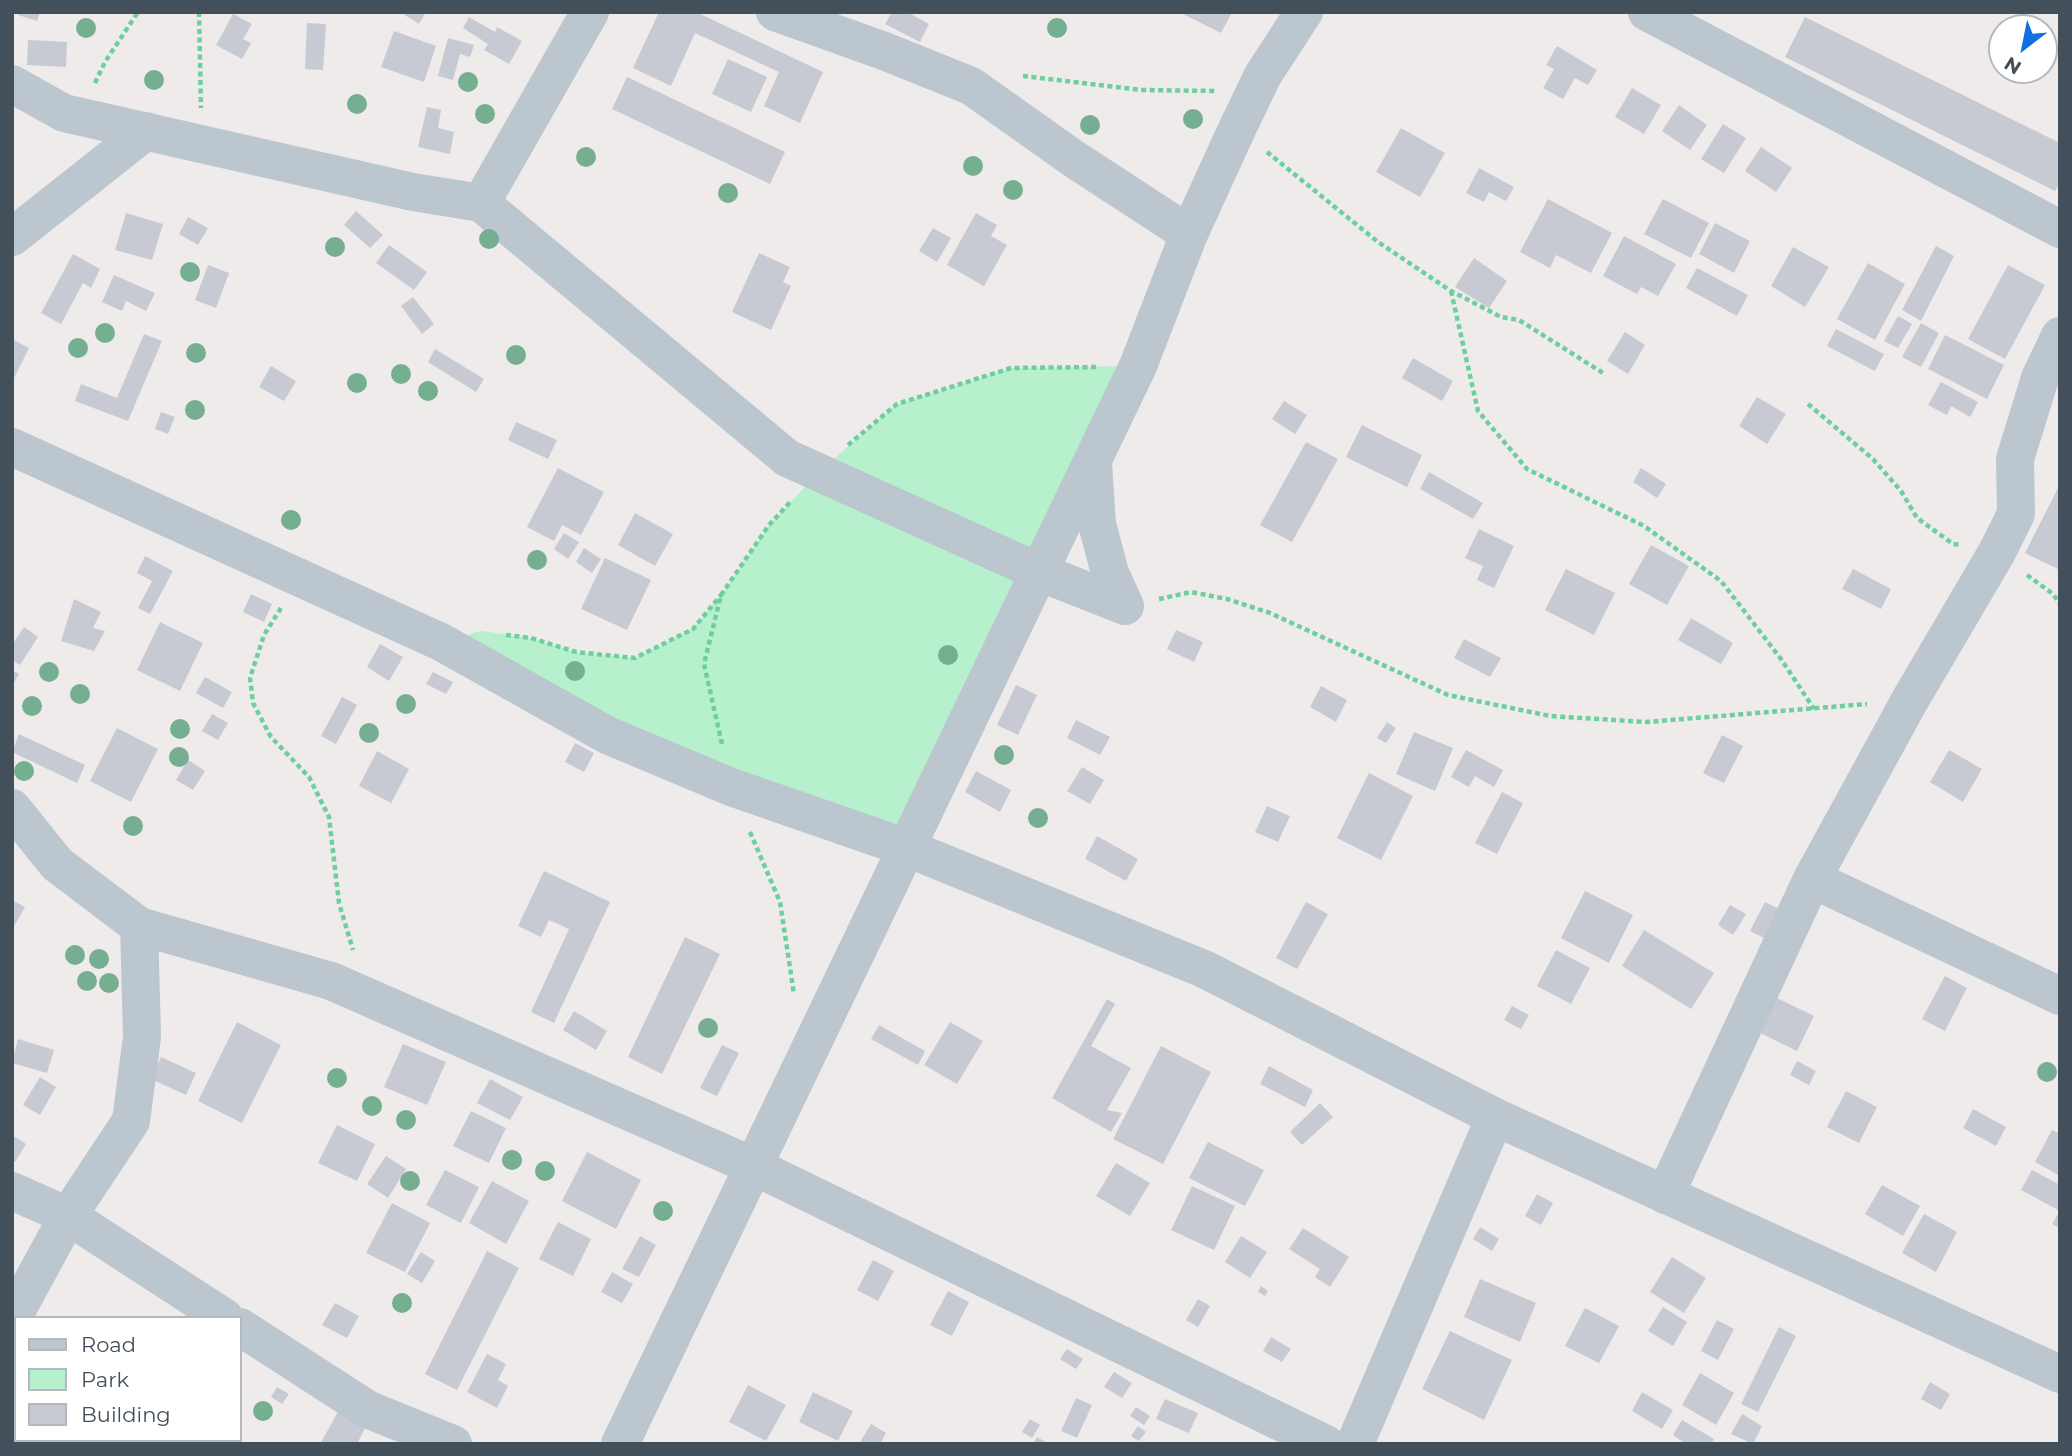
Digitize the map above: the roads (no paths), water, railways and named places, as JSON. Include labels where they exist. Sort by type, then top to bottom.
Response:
[{"type":"street","points":[[481,203],[590,12]]},
{"type":"street","points":[[775,12],[971,86],[1074,159],[1189,234]]},
{"type":"street","points":[[620,1444],[1138,366],[1189,234],[1263,75],[1304,12]]},
{"type":"street","points":[[1647,12],[2060,229]]},
{"type":"street","points":[[12,84],[64,113],[413,191],[481,203],[787,458],[1039,572],[1125,606],[1110,573],[1097,524],[1093,460]]},
{"type":"street","points":[[12,237],[146,131]]},
{"type":"street","points":[[1665,1195],[1812,879],[2016,514],[2015,459],[2040,378],[2060,336]]},
{"type":"street","points":[[12,447],[441,642],[607,735],[732,787],[907,848],[1204,969],[1495,1116],[2060,1374]]},
{"type":"street","points":[[12,808],[57,864],[139,926],[331,981],[753,1166],[1326,1444]]},
{"type":"street","points":[[1812,879],[2060,996]]},
{"type":"street","points":[[12,1319],[68,1216],[131,1121],[142,1037],[139,926]]},
{"type":"street","points":[[1355,1444],[1495,1116]]},
{"type":"street","points":[[12,1191],[68,1216],[222,1316]]},
{"type":"street","points":[[242,1328],[367,1409],[453,1444]]}]
